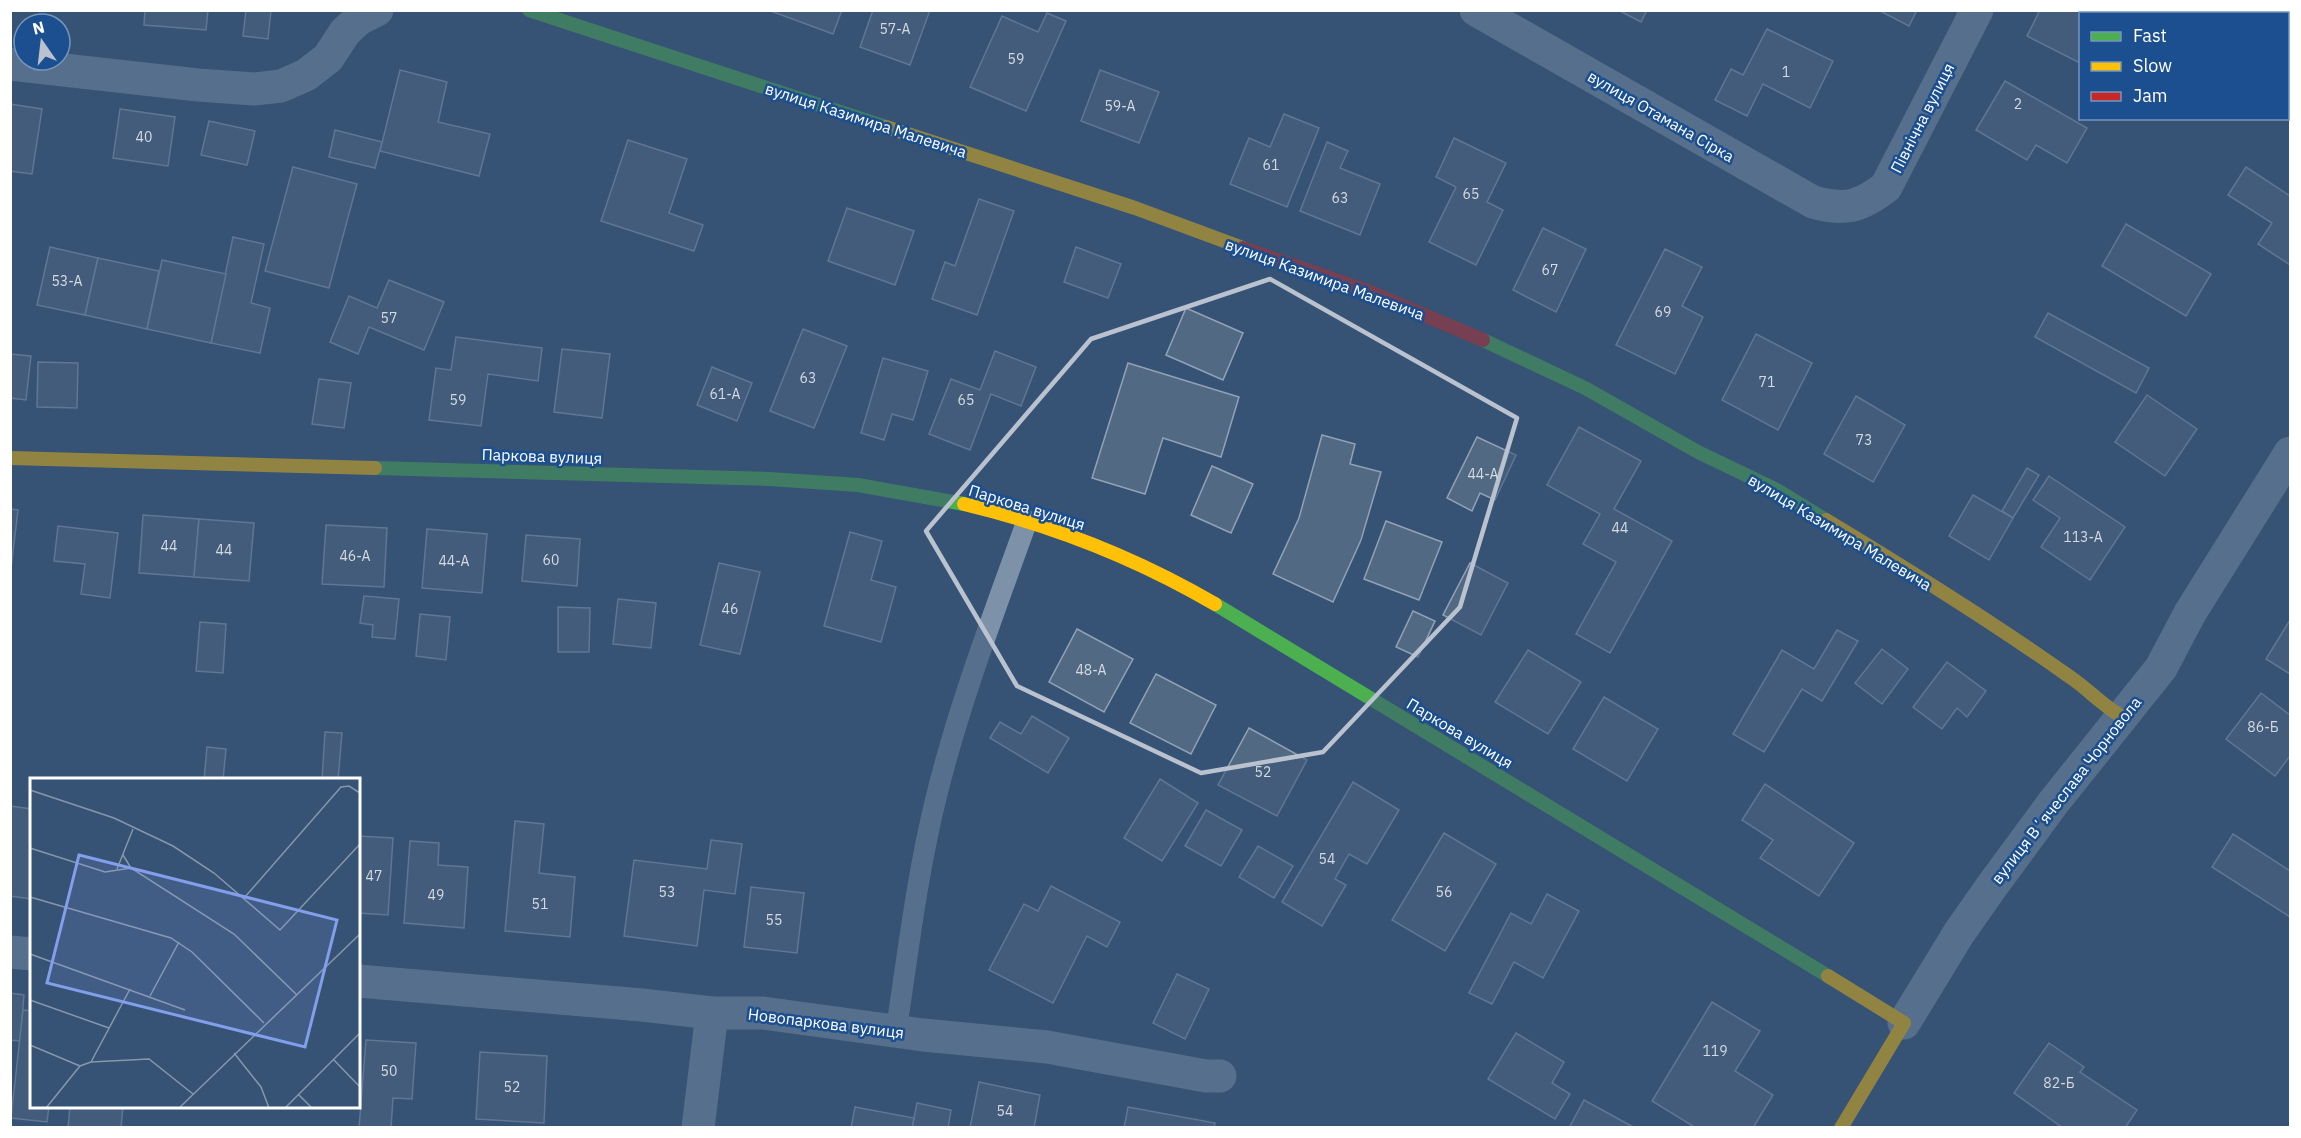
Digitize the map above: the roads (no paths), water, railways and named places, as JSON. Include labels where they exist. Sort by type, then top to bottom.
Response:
[{"type":"street","points":[[10,64],[198,86],[254,89],[281,86],[306,75],[328,58],[348,21],[359,19],[377,10]]},
{"type":"street","name":"вулиця Казимира Малевича","points":[[529,10],[1135,208],[1365,290],[1472,335],[1585,388],[1698,452],[1775,489],[1884,555],[2072,678],[2106,707],[2121,716]]},
{"type":"street","name":"вулиця Отамана Сірка","points":[[1476,10],[1813,202],[1831,207],[1850,207]]},
{"type":"street","name":"Північна вулиця","points":[[1850,207],[1868,200],[1886,187],[1977,10]]},
{"type":"street","name":"вулиця Вʼячеслава Чорновола","points":[[1841,1128],[1959,933],[1992,885],[2053,803],[2161,668],[2190,613],[2290,453]]},
{"type":"street","name":"Паркова вулиця","points":[[10,458],[770,479],[869,487],[949,501],[1027,521],[1154,570],[1241,618],[1904,1023]]},
{"type":"street","points":[[10,952],[30,954]]},
{"type":"street","name":"Новопаркова вулиця","points":[[360,981],[712,1013],[763,1013],[896,1032],[1047,1047],[1206,1076],[1220,1076]]},
{"type":"street","points":[[698,1128],[712,1013]]},
{"type":"lane","points":[[896,1032],[912,913],[936,797],[988,630],[1027,521]]}]
